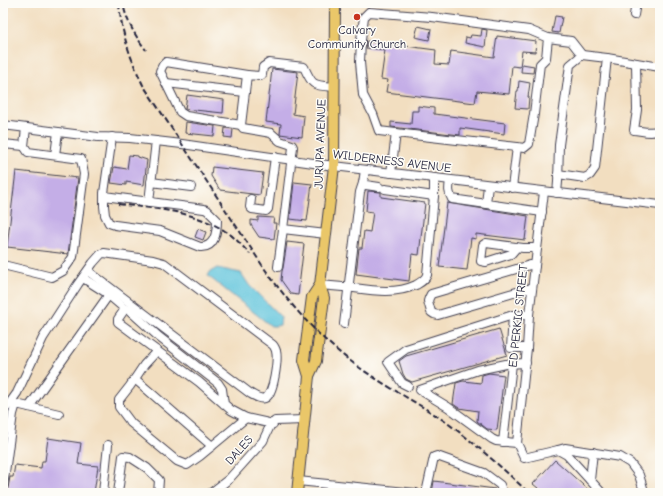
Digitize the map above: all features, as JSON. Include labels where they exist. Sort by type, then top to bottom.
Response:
[{"type":"main road","name":"JURUPA AVENUE","points":[[297,493],[309,376],[304,360],[312,297],[320,285],[334,166],[335,3]]},
{"type":"street","points":[[634,15],[636,3]]},
{"type":"street","points":[[548,38],[546,58],[540,64],[529,144],[524,148],[379,131],[374,114],[363,95],[360,62],[361,40],[364,17],[369,12],[432,17],[529,30],[548,38],[571,41],[582,55],[660,67]]},
{"type":"street","points":[[557,193],[560,146],[570,65],[582,55]]},
{"type":"street","points":[[558,174],[585,178],[590,175],[594,168],[607,58]]},
{"type":"street","points":[[278,267],[292,160],[292,145],[280,141],[271,133],[186,116],[180,112],[160,71],[162,65],[166,62],[260,76],[262,75],[263,67],[269,62],[304,67],[310,81],[317,86],[335,87]]},
{"type":"street","points":[[636,63],[637,110],[634,130],[651,132],[660,130]]},
{"type":"street","points":[[241,126],[247,75]]},
{"type":"street","points":[[166,83],[245,92]]},
{"type":"street","name":"WILDERNESS AVENUE","points":[[3,125],[98,137],[130,138],[156,141],[365,170],[660,205]]},
{"type":"street","points":[[3,265],[52,277],[63,271],[74,257],[84,174],[81,159],[28,152],[24,146],[26,128]]},
{"type":"street","points":[[55,155],[58,132]]},
{"type":"street","points":[[391,173],[396,133]]},
{"type":"street","points":[[104,196],[208,210],[217,220],[213,240],[211,244],[206,247],[200,247],[160,231],[109,223],[105,215],[104,196],[112,137]]},
{"type":"street","points":[[149,202],[156,141]]},
{"type":"street","points":[[3,144],[24,146]]},
{"type":"street","points":[[512,188],[516,147]]},
{"type":"street","points":[[251,199],[250,207],[252,209],[266,211],[268,209],[275,158]]},
{"type":"street","points":[[344,324],[360,192],[365,170]]},
{"type":"street","points":[[320,285],[378,291],[400,290],[412,287],[423,281],[427,275],[434,196],[434,178]]},
{"type":"street","points":[[450,180],[448,191],[452,199],[542,212]]},
{"type":"street","points":[[151,182],[191,188]]},
{"type":"street","points":[[363,183],[382,188],[434,196]]},
{"type":"street","points":[[486,204],[488,185]]},
{"type":"street","name":"ED PERKIC STREET","points":[[517,443],[526,363],[529,314],[544,192]]},
{"type":"street","points":[[283,229],[326,234]]},
{"type":"street","points":[[517,247],[537,248]]},
{"type":"street","points":[[3,407],[6,407],[17,393],[43,338],[85,274],[101,254],[104,253],[164,263],[273,345],[276,350],[276,366],[272,389],[268,396],[265,398],[259,398],[251,394],[85,274]]},
{"type":"street","points":[[532,289],[527,289],[438,315],[431,312],[428,301],[431,294],[530,265],[535,266]]},
{"type":"street","points":[[85,274],[108,296],[125,309],[129,310],[159,337],[218,383],[222,389],[224,404]]},
{"type":"street","points":[[29,407],[108,296]]},
{"type":"street","points":[[125,309],[118,319],[118,322],[199,382],[231,410],[246,418],[272,424],[276,421],[304,420]]},
{"type":"street","points":[[408,386],[402,383],[388,362],[406,350],[513,315],[529,314]]},
{"type":"street","points":[[513,315],[511,348],[527,348]]},
{"type":"street","points":[[157,350],[119,400],[119,407],[132,423],[177,461],[187,465],[246,418]]},
{"type":"street","points":[[526,363],[506,364],[478,370],[420,390],[448,407],[492,439],[496,441],[517,443],[524,458],[565,448],[620,457],[630,463],[640,475],[642,493]]},
{"type":"street","points":[[503,442],[512,364]]},
{"type":"street","points":[[135,380],[212,446]]},
{"type":"street","points":[[3,487],[13,414],[16,404],[59,414]]},
{"type":"street","name":"DALES","points":[[211,493],[229,479],[263,441],[272,424]]},
{"type":"street","points":[[102,493],[108,445]]},
{"type":"street","points":[[558,450],[567,455],[601,493]]},
{"type":"street","points":[[590,480],[593,452]]},
{"type":"street","points":[[118,493],[123,456],[130,457],[147,468],[159,480],[158,493]]},
{"type":"street","points":[[426,493],[434,457],[437,456],[484,473],[500,485],[503,493]]},
{"type":"street","points":[[298,481],[375,491],[416,493]]},
{"type":"street","points":[[322,493],[323,484]]},
{"type":"water","points":[[217,268],[241,273],[249,285],[281,317],[280,325],[271,326],[208,276],[210,272]]},
{"type":"building","points":[[555,16],[562,17],[559,33],[552,32]]},
{"type":"building","points":[[418,26],[431,29],[429,40],[415,37]]},
{"type":"building","points":[[482,29],[487,30],[485,47],[465,43],[466,37],[470,38],[471,35],[481,36]]},
{"type":"building","points":[[497,36],[536,41],[535,52],[522,51],[520,67],[512,66],[509,94],[477,91],[475,103],[386,92],[388,80],[381,79],[385,50],[366,48],[367,41],[436,50],[435,64],[449,65],[451,51],[494,57]]},
{"type":"building","points":[[522,64],[534,66],[533,73],[521,72]]},
{"type":"building","points":[[272,69],[298,72],[293,114],[304,116],[302,137],[280,134],[281,124],[266,122]]},
{"type":"building","points":[[519,81],[530,83],[528,109],[515,108]]},
{"type":"building","points":[[187,95],[224,100],[223,113],[185,109]]},
{"type":"building","points":[[418,106],[434,108],[434,114],[505,123],[504,134],[460,128],[460,135],[391,127],[391,122],[411,124],[412,111],[418,111]]},
{"type":"building","points":[[186,122],[215,126],[214,136],[185,133]]},
{"type":"building","points":[[225,128],[233,129],[232,138],[224,137]]},
{"type":"building","points":[[129,155],[138,156],[147,160],[144,185],[126,182],[126,185],[111,183],[114,167],[127,169]]},
{"type":"building","points":[[212,167],[263,173],[260,195],[220,190],[211,176]]},
{"type":"building","points":[[16,171],[78,178],[68,254],[7,247]]},
{"type":"building","points":[[294,182],[312,184],[307,221],[290,219]]},
{"type":"building","points":[[368,191],[381,192],[381,197],[425,203],[419,255],[412,254],[409,281],[356,274],[359,248],[362,248],[364,231],[370,232],[373,212],[366,211]]},
{"type":"building","points":[[447,203],[528,216],[525,240],[476,234],[476,239],[471,238],[467,270],[439,267]]},
{"type":"building","points":[[258,217],[274,218],[273,223],[276,223],[274,239],[259,237],[251,225],[251,220],[258,221]]},
{"type":"building","points":[[198,229],[206,232],[203,240],[195,237]]},
{"type":"building","points":[[287,242],[304,244],[298,295],[291,294],[281,280]]},
{"type":"building","points":[[499,329],[507,355],[412,382],[406,379],[403,374],[399,361],[406,356]]},
{"type":"building","points":[[489,373],[504,375],[497,430],[487,429],[477,421],[478,411],[459,408],[453,404],[456,383],[463,381],[481,383],[482,375]]},
{"type":"building","points":[[48,438],[81,443],[78,464],[98,466],[94,493],[6,493],[10,477],[13,477],[15,465],[41,468],[42,461],[45,461]]},
{"type":"building","points":[[555,460],[592,493],[544,493],[533,484]]},
{"type":"building","points":[[434,481],[495,489],[494,493],[432,493]]},
{"type":"railway","points":[[119,3],[127,45],[143,85],[262,265],[283,294],[306,321],[332,346],[370,375],[433,413],[454,428],[487,455],[529,493]]},
{"type":"railway","points":[[124,8],[133,30],[146,50]]},
{"type":"railway","points":[[118,204],[159,209],[200,219],[229,233],[250,254]]},
{"type":"place","name":"Calvary Community Church","points":[[357,17]]}]
